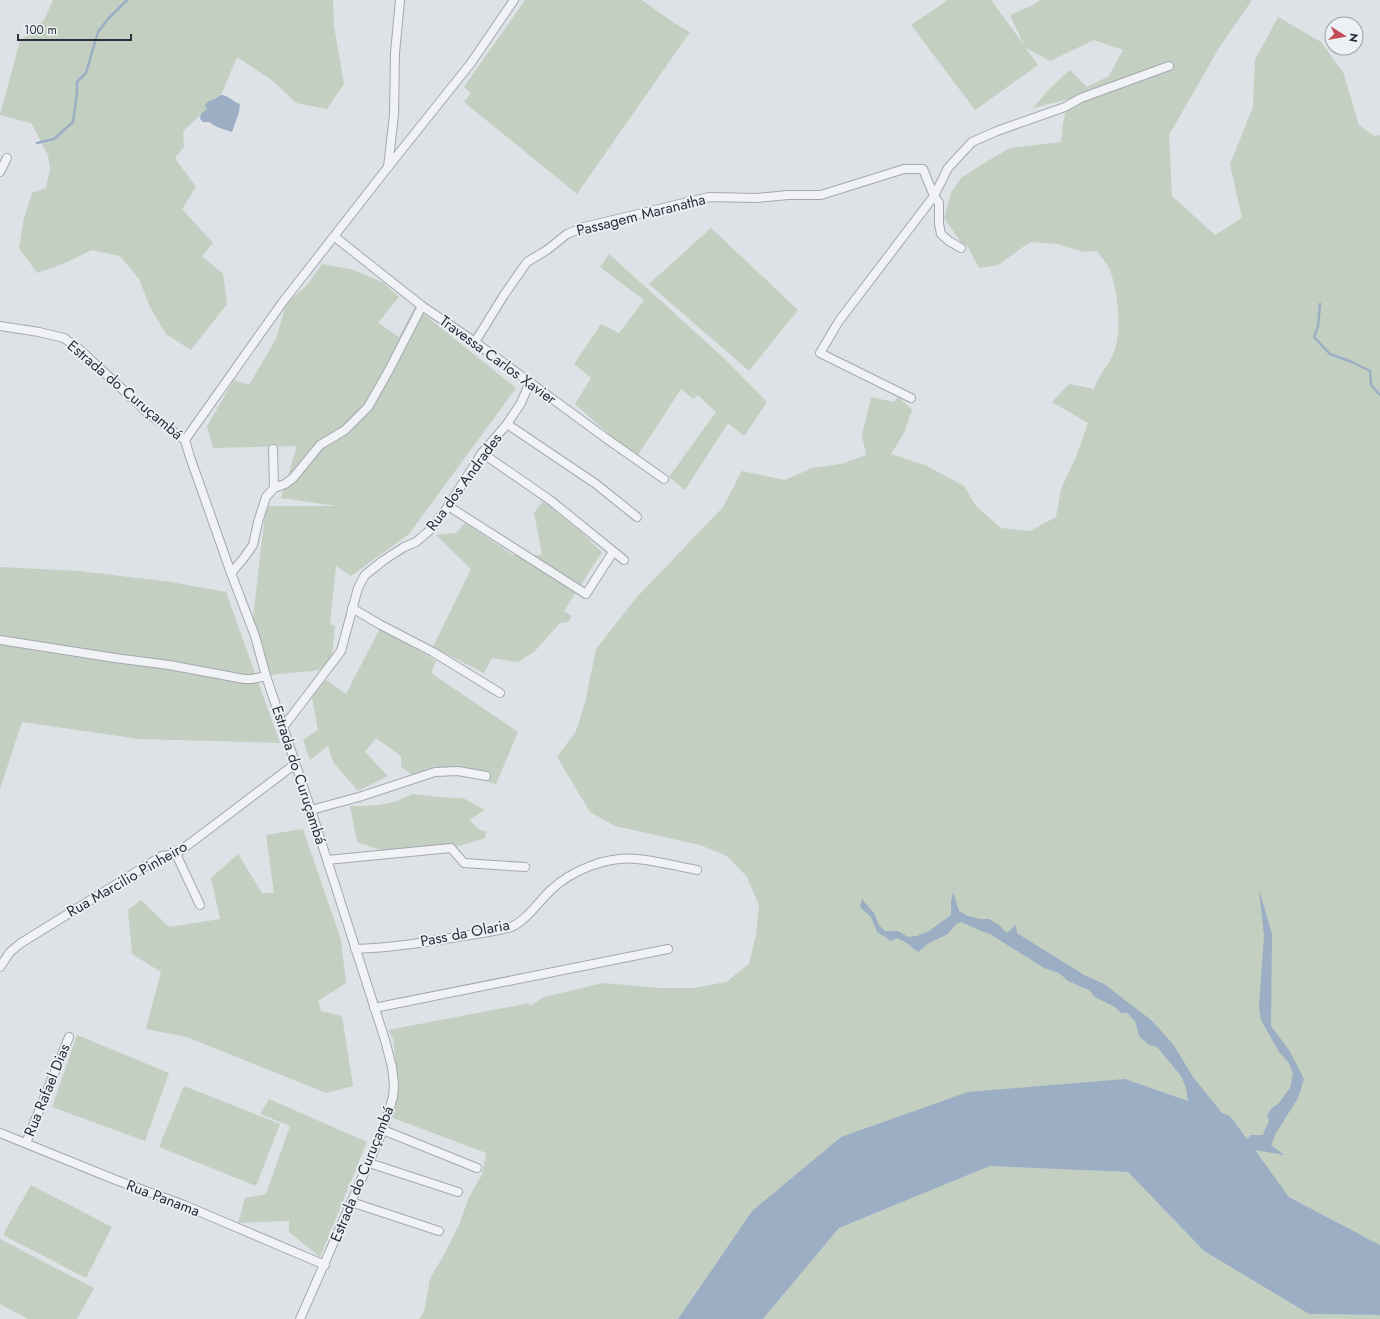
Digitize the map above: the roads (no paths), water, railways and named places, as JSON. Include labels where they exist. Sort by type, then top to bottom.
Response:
[{"type":"street","points":[[388,167],[394,114],[395,53],[400,0]]},
{"type":"street","points":[[185,440],[282,303],[471,63],[514,0]]},
{"type":"street","points":[[911,398],[820,353],[839,321],[934,196],[948,168],[972,142],[997,130],[1065,107],[1081,98],[1169,66]]},
{"type":"street","points":[[0,172],[7,158]]},
{"type":"street","name":"Passagem Maranatha","points":[[475,342],[504,295],[527,262],[547,250],[567,234],[584,227],[709,197],[756,198],[788,195],[821,195],[904,169],[923,169],[934,196]]},
{"type":"street","points":[[934,196],[939,203],[939,224],[941,234],[961,248]]},
{"type":"street","name":"Travessa Carlos Xavier","points":[[335,237],[422,306],[475,342],[664,479]]},
{"type":"street","points":[[231,573],[253,545],[262,506],[266,497],[274,488],[285,484],[293,478],[320,445],[345,430],[368,407],[390,370],[422,306]]},
{"type":"street","name":"Estrada do Curuçambá","points":[[0,326],[39,332],[64,338],[79,349],[149,414],[185,440],[231,573],[255,636],[266,676],[284,726],[374,1008],[390,1061],[394,1085],[393,1097],[383,1130],[300,1319]]},
{"type":"street","name":"Rua dos Andrades","points":[[284,726],[341,652],[358,588],[365,575],[404,547],[416,542],[430,530],[448,506],[482,453],[507,424],[521,403],[530,382]]},
{"type":"street","points":[[507,424],[596,484],[636,517]]},
{"type":"street","points":[[273,449],[274,488]]},
{"type":"street","points":[[482,453],[550,500],[624,560]]},
{"type":"street","points":[[448,506],[586,594],[613,552]]},
{"type":"street","points":[[352,608],[433,652],[500,693]]},
{"type":"street","points":[[0,640],[169,665],[244,679],[266,676]]},
{"type":"street","name":"Rua Marcilio Pinheiro","points":[[0,967],[10,952],[21,943],[162,856],[176,854],[295,764]]},
{"type":"street","points":[[311,810],[366,795],[435,772],[458,771],[486,776]]},
{"type":"street","points":[[327,860],[451,848],[464,863],[525,868]]},
{"type":"street","points":[[176,854],[200,905]]},
{"type":"street","name":"Pass da Olaria","points":[[355,949],[425,942],[499,930],[512,926],[529,914],[542,898],[555,886],[588,867],[606,861],[637,859],[697,870]]},
{"type":"street","points":[[374,1008],[668,949]]},
{"type":"street","name":"Rua Rafael Dias","points":[[26,1142],[68,1037]]},
{"type":"street","points":[[383,1130],[477,1168]]},
{"type":"street","name":"Rua Panama","points":[[0,1133],[26,1142],[116,1180],[184,1205],[325,1265]]},
{"type":"street","points":[[369,1163],[458,1192]]},
{"type":"street","points":[[352,1202],[439,1231]]},
{"type":"water","points":[[221,95],[226,96],[240,104],[239,112],[232,132],[217,127],[209,122],[203,122],[200,119],[201,114],[207,109],[205,105],[208,101]]},
{"type":"water","points":[[1259,890],[1272,934],[1271,1026],[1289,1050],[1304,1079],[1298,1098],[1276,1133],[1271,1145],[1284,1155],[1255,1150],[1289,1197],[1380,1245],[1380,1315],[1309,1314],[1204,1251],[1128,1172],[990,1166],[839,1228],[763,1319],[678,1319],[752,1211],[841,1137],[968,1092],[1125,1079],[1188,1101],[1186,1088],[1181,1076],[1157,1047],[1149,1045],[1139,1036],[1135,1021],[1127,1013],[1121,1013],[1115,1007],[1095,997],[1089,990],[1068,981],[1059,973],[1044,968],[990,934],[961,922],[956,924],[948,934],[929,943],[918,952],[897,938],[891,941],[877,932],[871,917],[860,907],[862,899],[874,913],[879,925],[885,931],[898,931],[908,937],[917,936],[929,931],[951,915],[953,892],[959,911],[968,916],[980,919],[989,919],[999,925],[1007,933],[1016,925],[1017,933],[1084,975],[1104,984],[1151,1020],[1173,1044],[1193,1077],[1222,1113],[1230,1116],[1247,1139],[1251,1135],[1263,1135],[1269,1121],[1267,1115],[1272,1108],[1278,1104],[1290,1088],[1293,1074],[1289,1063],[1279,1052],[1261,1020],[1259,1006],[1264,936]]},
{"type":"waterway","points":[[37,143],[54,139],[73,122],[77,82],[86,73],[98,32],[108,19],[127,0]]},
{"type":"waterway","points":[[1320,304],[1318,326],[1314,337],[1330,354],[1352,362],[1370,371],[1371,385],[1380,395]]}]
